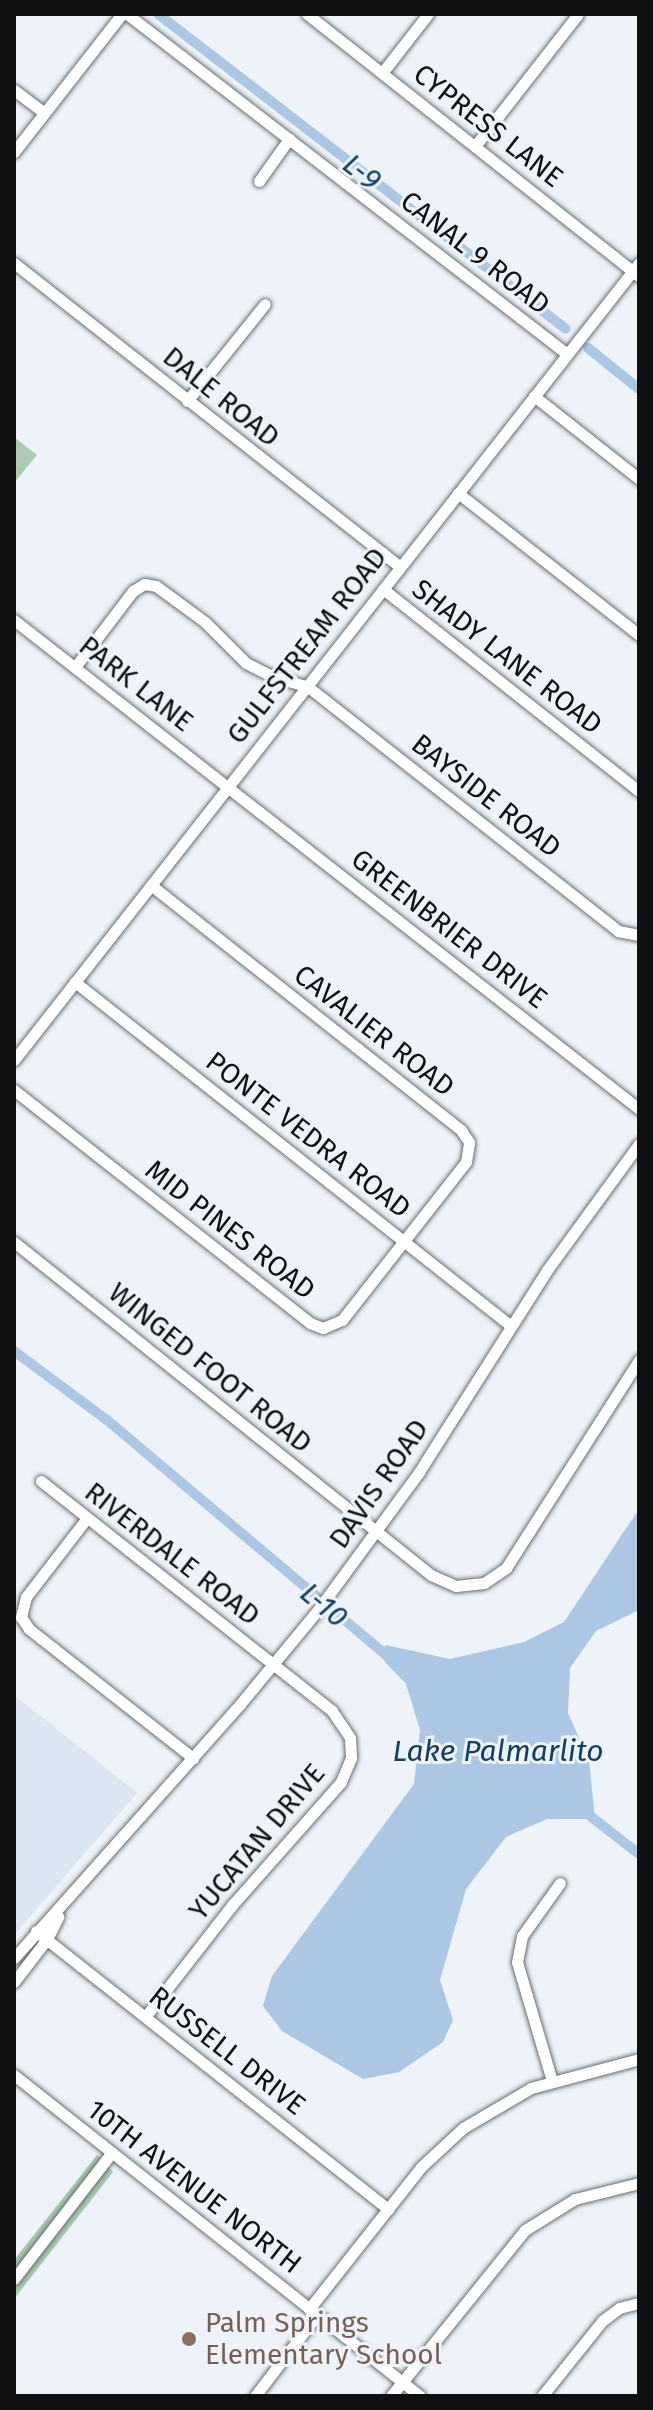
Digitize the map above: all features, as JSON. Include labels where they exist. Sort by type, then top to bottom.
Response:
[{"type":"street","points":[[14,152],[124,14]]},
{"type":"street","name":"CANAL 9 ROAD","points":[[124,14],[567,354]]},
{"type":"street","name":"CYPRESS LANE","points":[[307,14],[637,270]]},
{"type":"street","points":[[382,73],[428,14]]},
{"type":"street","points":[[475,146],[578,14]]},
{"type":"street","points":[[14,90],[44,113]]},
{"type":"street","points":[[259,181],[289,139]]},
{"type":"street","name":"DALE ROAD","points":[[14,263],[400,567]]},
{"type":"street","name":"GULFSTREAM ROAD","points":[[14,1060],[567,354],[637,270]]},
{"type":"street","points":[[187,401],[265,304]]},
{"type":"street","points":[[534,396],[639,479]]},
{"type":"street","points":[[458,493],[639,635]]},
{"type":"street","points":[[75,667],[133,591],[150,584],[205,622],[246,663],[307,686]]},
{"type":"street","name":"SHADY LANE ROAD","points":[[383,589],[639,791]]},
{"type":"street","name":"PARK LANE","points":[[14,620],[229,785]]},
{"type":"street","name":"BAYSIDE ROAD","points":[[307,686],[618,931],[639,935]]},
{"type":"street","name":"GREENBRIER DRIVE","points":[[229,785],[639,1109]]},
{"type":"street","name":"CAVALIER ROAD","points":[[151,885],[466,1136],[470,1149],[466,1162],[404,1241]]},
{"type":"street","name":"PONTE VEDRA ROAD","points":[[75,982],[511,1326]]},
{"type":"street","name":"MID PINES ROAD","points":[[14,1090],[316,1327],[330,1328],[342,1320],[404,1241]]},
{"type":"street","name":"DAVIS ROAD","points":[[14,1958],[274,1665],[329,1596],[448,1428],[590,1208],[639,1144]]},
{"type":"street","name":"WINGED FOOT ROAD","points":[[14,1242],[442,1582],[470,1586],[496,1577],[520,1549],[639,1360]]},
{"type":"street","name":"RIVERDALE ROAD","points":[[41,1481],[274,1665]]},
{"type":"street","points":[[87,1518],[26,1597],[21,1610],[24,1623],[193,1758]]},
{"type":"street","name":"YUCATAN DRIVE","points":[[145,2017],[233,1904],[348,1771],[351,1745],[342,1721],[274,1665]]},
{"type":"street","points":[[552,2081],[517,1962],[522,1936],[560,1883]]},
{"type":"street","name":"DAVIS ROAD","points":[[14,1982],[47,1939],[66,1902]]},
{"type":"street","name":"RUSSELL DRIVE","points":[[36,1931],[388,2209]]},
{"type":"street","points":[[255,2396],[388,2209],[421,2167],[463,2128],[506,2101],[552,2081],[639,2059]]},
{"type":"street","name":"10TH AVENUE NORTH","points":[[14,2075],[420,2396]]},
{"type":"street","points":[[14,2279],[112,2152]]},
{"type":"street","points":[[391,2396],[525,2230],[575,2199],[639,2183]]},
{"type":"street","points":[[542,2396],[602,2321],[619,2308],[639,2303]]},
{"type":"shaded area","points":[[14,1695],[137,1793],[14,1935]]},
{"type":"green space","points":[[14,437],[37,455],[14,483]]},
{"type":"green space","points":[[97,2155],[113,2172],[14,2299],[14,2260]]},
{"type":"water","name":"Lake Palmarlito","points":[[639,1509],[639,1610],[596,1631],[570,1668],[568,1713],[589,1760],[595,1819],[547,1819],[506,1837],[466,1889],[440,1980],[453,2020],[443,2042],[399,2072],[363,2079],[282,2031],[263,2006],[272,1976],[414,1784],[420,1730],[406,1684],[384,1661],[385,1645],[450,1659],[524,1642],[564,1622]]},
{"type":"waterway","name":"L-9","points":[[158,14],[566,329]]},
{"type":"waterway","name":"L-9","points":[[588,348],[639,389]]},
{"type":"waterway","name":"L-10","points":[[14,1351],[107,1420],[393,1661]]},
{"type":"waterway","name":"L-10","points":[[585,1812],[639,1854]]},
{"type":"place","name":"Palm Springs Elementary School","points":[[189,2339]]}]
